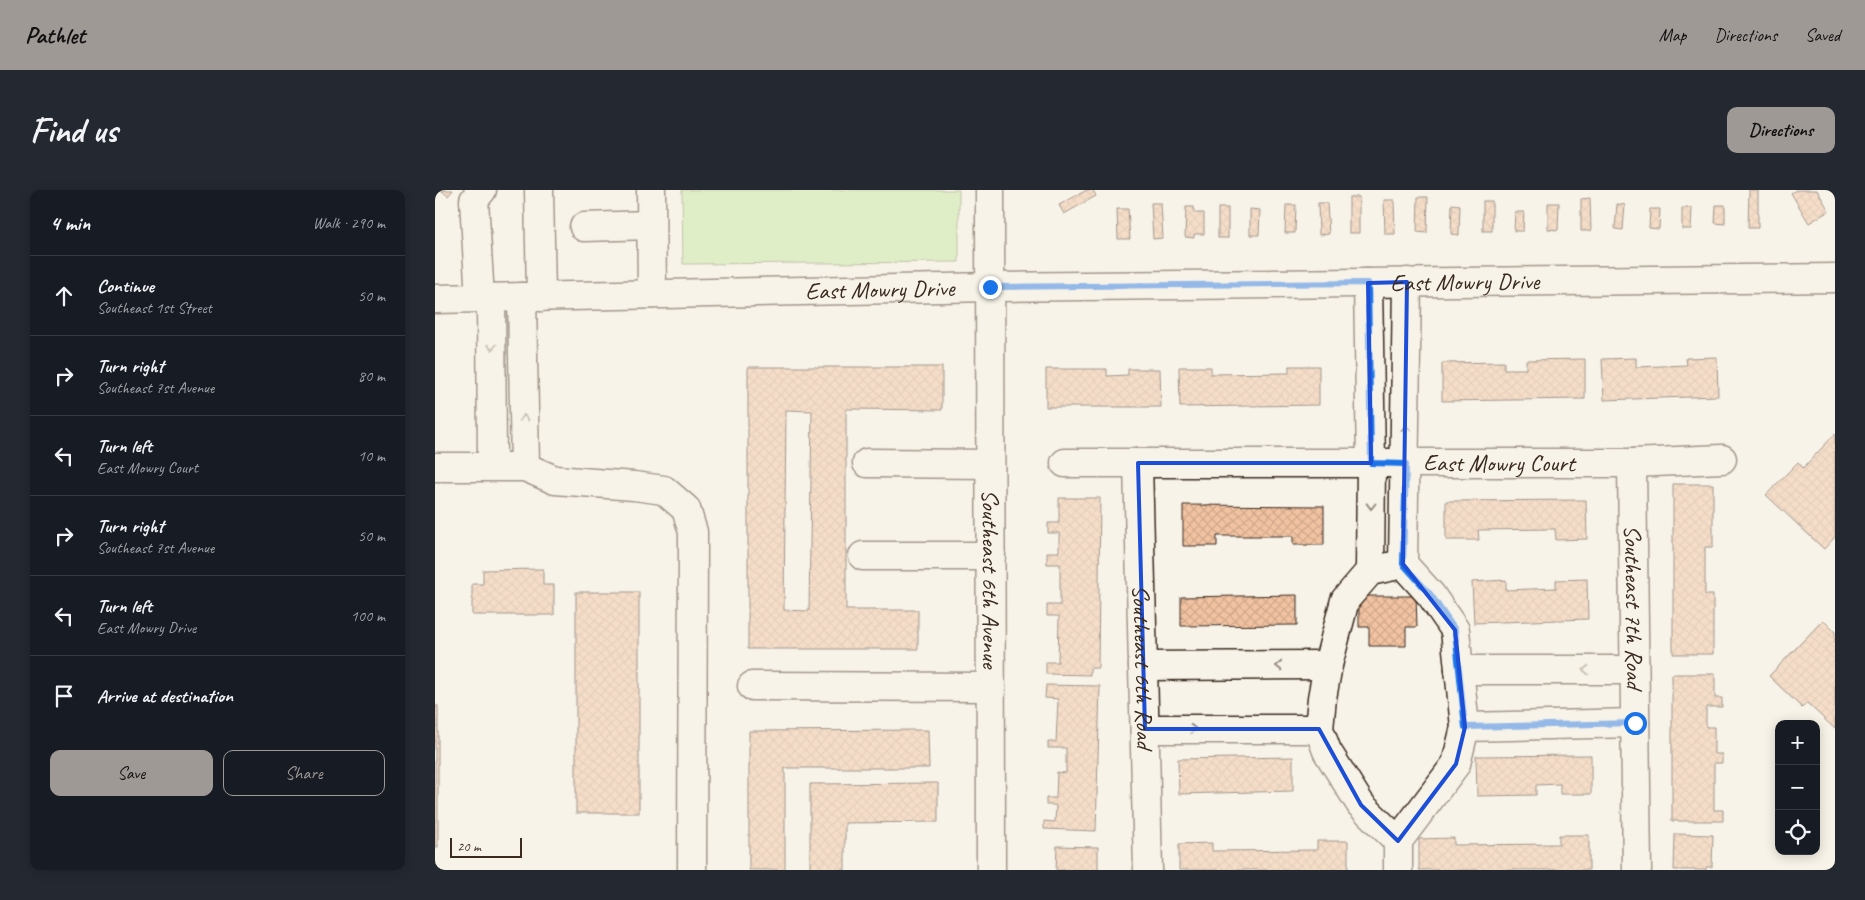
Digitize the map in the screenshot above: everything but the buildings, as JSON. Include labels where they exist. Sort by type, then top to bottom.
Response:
[{"type":"street","points":[[482,190],[474,200],[486,298],[492,466]]},
{"type":"street","points":[[525,467],[532,297],[539,190]]},
{"type":"street","points":[[651,190],[652,294]]},
{"type":"street","name":"Southeast 6th Avenue","points":[[990,190],[991,870]]},
{"type":"street","points":[[585,227],[651,225]]},
{"type":"street","name":"East Mowry Drive","points":[[435,299],[990,287],[1835,278]]},
{"type":"street","points":[[1398,870],[1398,840],[1457,764],[1465,727],[1455,630],[1431,595],[1403,564],[1406,464],[1407,282]]},
{"type":"street","points":[[1368,283],[1371,463],[1370,571]]},
{"type":"street","name":"East Mowry Court","points":[[1065,463],[1632,463],[1722,459]]},
{"type":"street","points":[[867,463],[990,464]]},
{"type":"street","name":"Southeast 6th Road","points":[[1138,463],[1148,870]]},
{"type":"street","name":"Southeast 7th Road","points":[[1632,463],[1637,870]]},
{"type":"street","points":[[435,467],[525,467],[555,480],[664,490],[686,509],[693,532],[692,870]]},
{"type":"street","points":[[863,556],[991,556]]},
{"type":"street","points":[[1398,840],[1361,805],[1327,751],[1319,729],[1328,665],[1345,600],[1370,571],[1403,564]]},
{"type":"street","points":[[1143,666],[1328,665]]},
{"type":"street","points":[[1459,670],[1635,670]]},
{"type":"street","points":[[752,686],[991,687]]},
{"type":"street","points":[[1465,727],[1635,723]]},
{"type":"street","points":[[1145,729],[1319,729]]},
{"type":"highlighted area","points":[[1407,282],[1403,564],[1455,630],[1465,727],[1456,764],[1398,841],[1361,805],[1319,729],[1145,729],[1138,463],[1371,463],[1368,283]]},
{"type":"green space","points":[[682,190],[959,190],[959,262],[683,264]]},
{"type":"route","points":[[990,287],[1368,283],[1371,463],[1406,464],[1403,564],[1431,595],[1455,630],[1465,727],[1635,723]]}]
